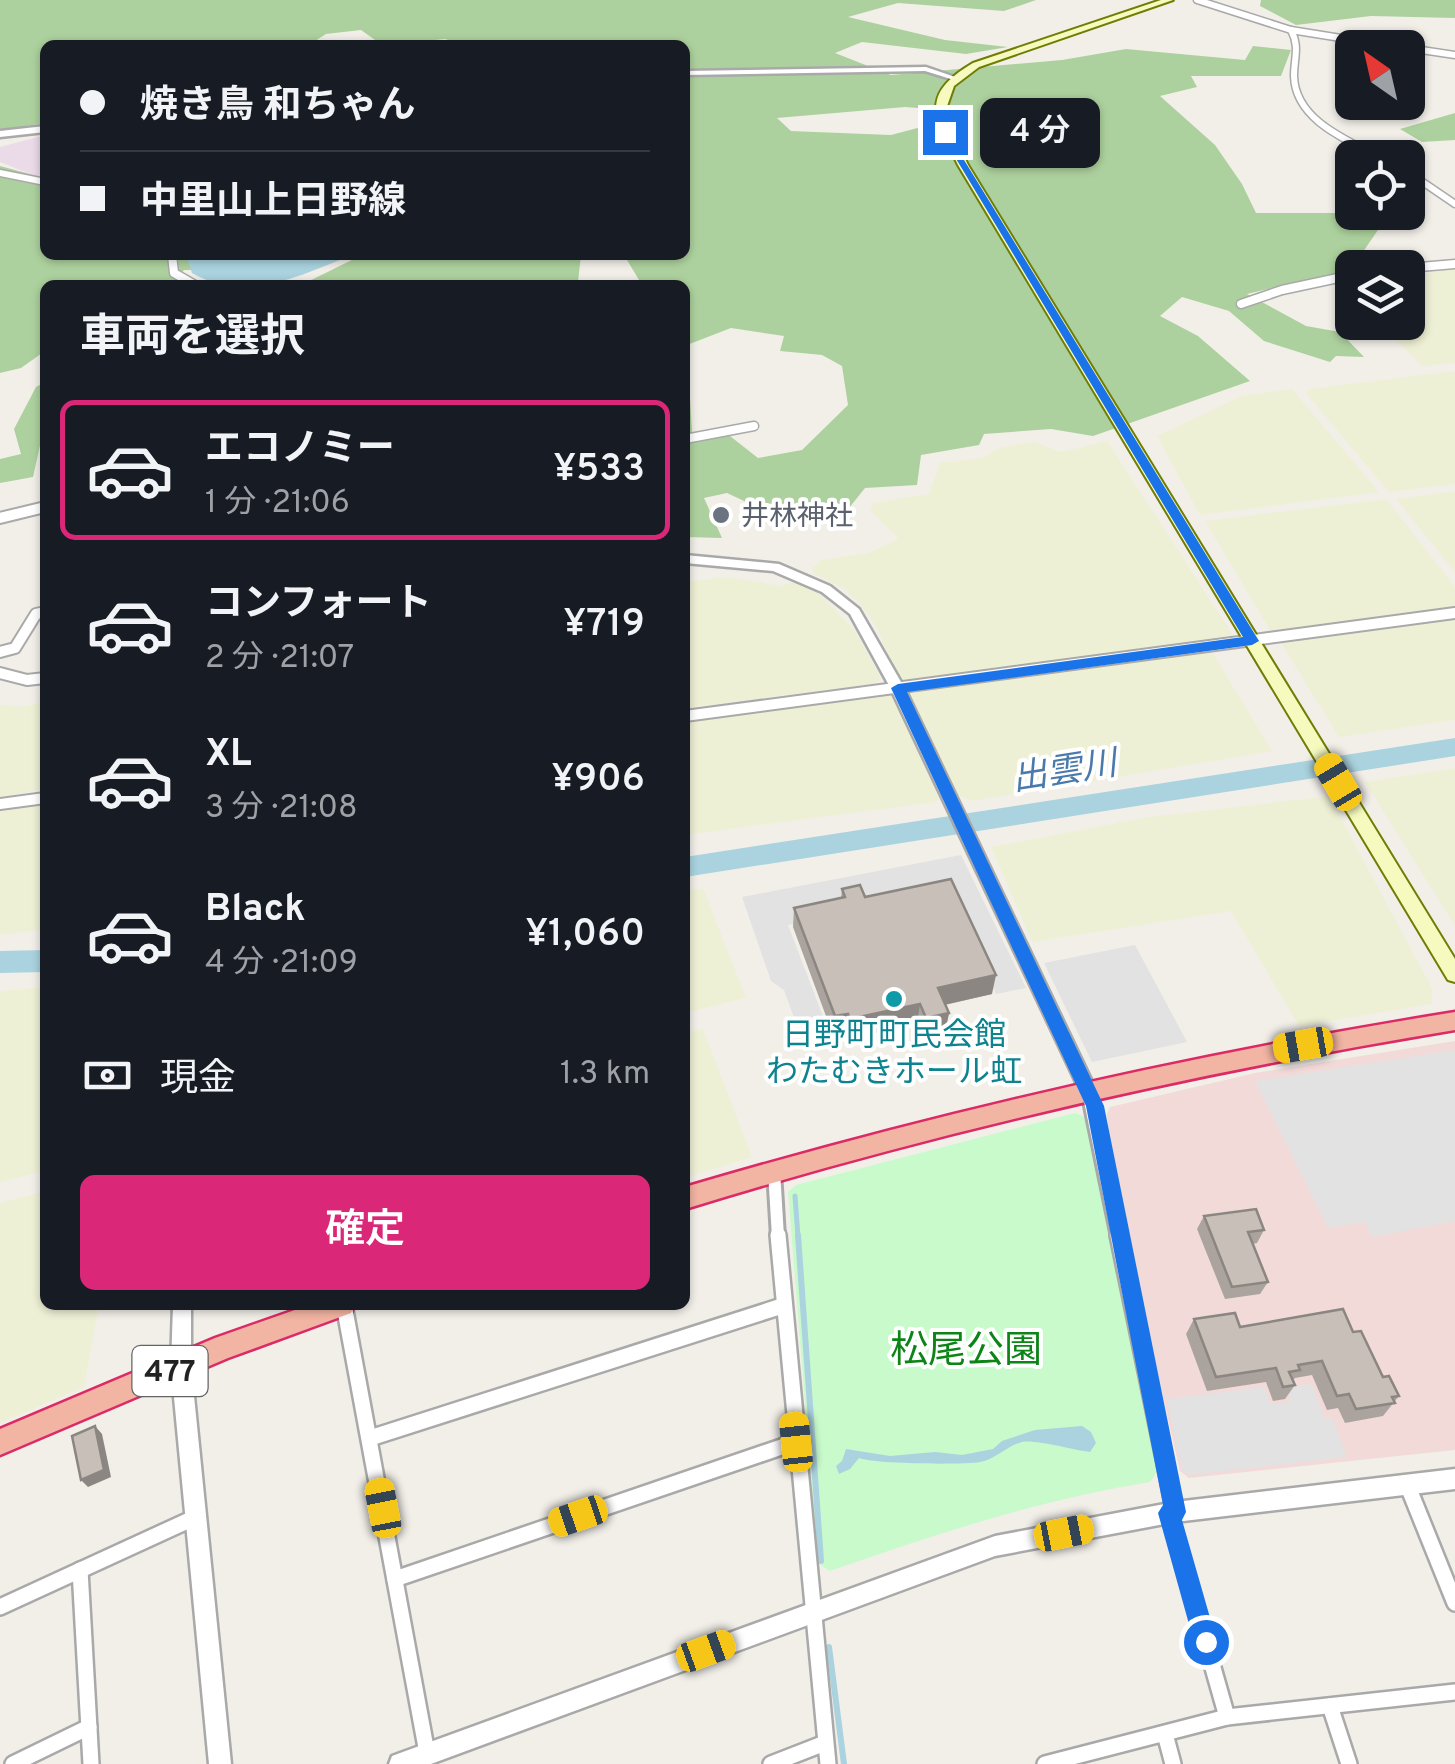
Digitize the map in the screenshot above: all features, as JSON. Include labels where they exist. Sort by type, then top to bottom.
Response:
[{"type":"highway","points":[[690,1196],[774,1170],[1088,1090],[1232,1058],[1455,1021]]},
{"type":"highway","name":"477","points":[[0,1442],[181,1366],[330,1310]]},
{"type":"main road","points":[[1170,0],[1004,54],[954,78],[941,100],[939,114],[945,132],[1455,975]]},
{"type":"street","points":[[1197,0],[1291,30],[1335,37]]},
{"type":"street","points":[[1291,30],[1298,43],[1294,86],[1302,106],[1351,140]]},
{"type":"street","points":[[1425,51],[1455,55]]},
{"type":"street","points":[[690,72],[926,70],[954,78]]},
{"type":"street","points":[[0,134],[40,130]]},
{"type":"street","points":[[0,173],[40,181]]},
{"type":"street","points":[[1425,184],[1455,204]]},
{"type":"street","points":[[173,260],[174,273],[186,280]]},
{"type":"street","points":[[1425,267],[1455,264]]},
{"type":"street","points":[[1241,304],[1282,290],[1335,279]]},
{"type":"street","points":[[690,439],[754,426]]},
{"type":"street","points":[[0,518],[40,508]]},
{"type":"street","points":[[690,559],[776,567],[826,590],[855,612],[898,688],[1088,1090],[1095,1106],[1172,1513],[1226,1717]]},
{"type":"street","points":[[0,652],[15,648],[40,613]]},
{"type":"street","points":[[690,715],[1455,613]]},
{"type":"street","points":[[0,673],[27,680],[40,679]]},
{"type":"street","points":[[0,804],[40,799]]},
{"type":"street","points":[[774,1170],[782,1306],[828,1764]]},
{"type":"street","points":[[370,1438],[782,1306]]},
{"type":"street","points":[[182,1310],[181,1366],[220,1764]]},
{"type":"street","points":[[344,1310],[427,1753]]},
{"type":"street","points":[[395,1578],[796,1442]]},
{"type":"street","points":[[400,1764],[994,1546],[1172,1513],[1455,1479]]},
{"type":"street","points":[[1407,1484],[1455,1604]]},
{"type":"street","points":[[0,1607],[196,1517]]},
{"type":"street","points":[[80,1570],[91,1764]]},
{"type":"street","points":[[1045,1764],[1226,1717],[1455,1692]]},
{"type":"street","points":[[1330,1706],[1350,1764]]},
{"type":"street","points":[[12,1764],[89,1727]]},
{"type":"street","points":[[1165,1734],[1173,1764]]},
{"type":"street","points":[[771,1764],[825,1743]]},
{"type":"shaded area","points":[[40,136],[40,178],[0,162],[0,147]]},
{"type":"shaded area","points":[[961,855],[1026,988],[996,994],[951,893],[788,925],[824,1019],[796,1023],[784,990],[771,981],[742,897]]},
{"type":"shaded area","points":[[1135,945],[1187,1042],[1092,1062],[1044,963]]},
{"type":"shaded area","points":[[1455,1041],[1455,1450],[1189,1478],[1180,1471],[1114,1183],[1107,1114],[1110,1107],[1255,1073]]},
{"type":"shaded area","points":[[1455,1050],[1455,1221],[1372,1237],[1365,1222],[1328,1228],[1255,1081]]},
{"type":"shaded area","points":[[1312,1384],[1325,1419],[1332,1418],[1347,1457],[1189,1475],[1182,1470],[1167,1399],[1264,1387],[1271,1404],[1291,1402],[1286,1387]]},
{"type":"green space","points":[[0,0],[1036,0],[1004,11],[898,3],[848,17],[945,40],[1008,47],[966,54],[862,42],[835,53],[891,75],[1062,60],[1126,49],[1245,60],[1253,46],[1291,50],[1281,76],[1191,76],[1197,87],[1160,96],[1215,145],[1256,213],[1335,213],[1335,230],[1378,230],[1364,250],[1335,250],[1335,281],[1305,280],[1247,294],[1306,326],[1335,331],[1335,340],[1348,340],[1364,357],[1336,356],[1330,362],[1264,341],[1229,311],[1182,297],[1160,316],[1198,336],[1250,381],[1093,436],[1051,429],[984,434],[979,445],[921,455],[917,485],[865,488],[849,508],[789,522],[727,493],[704,498],[722,538],[690,537],[690,397],[692,432],[730,436],[758,458],[802,450],[848,405],[842,366],[822,355],[780,351],[784,336],[731,328],[690,344],[690,280],[639,280],[627,260],[690,260],[690,40],[375,40],[361,30],[326,34],[317,40],[40,40],[40,124],[0,130]],"holes":[[[905,107],[931,109],[931,119],[923,122],[925,126],[891,135],[791,131],[777,118]]]},
{"type":"green space","points":[[1261,0],[1455,0],[1455,18],[1371,16],[1296,25],[1260,6]]},
{"type":"green space","points":[[1455,113],[1455,140],[1425,142],[1400,129]]},
{"type":"green space","points":[[0,166],[40,177],[40,260],[199,260],[216,270],[184,270],[175,280],[40,280],[40,355],[21,368],[0,373]]},
{"type":"green space","points":[[352,260],[580,260],[578,280],[311,280]]},
{"type":"green space","points":[[1455,269],[1455,363],[1422,366],[1396,340],[1425,340],[1425,274]]},
{"type":"green space","points":[[1455,371],[1455,484],[1389,492],[1306,393],[1309,389]]},
{"type":"green space","points":[[40,385],[40,446],[33,477],[0,483],[0,459],[21,454],[14,429]]},
{"type":"green space","points":[[1292,389],[1379,492],[1200,515],[1157,436],[1242,396]]},
{"type":"green space","points":[[1107,441],[1235,638],[900,682],[877,628],[861,605],[843,588],[813,573],[812,568],[822,560],[868,553],[899,539],[870,510],[873,503],[929,494],[940,463],[982,458],[1001,447],[1035,442],[1061,452]]},
{"type":"green space","points":[[1455,491],[1455,572],[1396,499]]},
{"type":"green space","points":[[1386,499],[1455,587],[1455,609],[1271,632],[1205,521]]},
{"type":"green space","points":[[728,577],[781,586],[794,582],[821,595],[855,631],[881,678],[874,684],[690,707],[690,581]]},
{"type":"green space","points":[[1455,619],[1455,720],[1339,737],[1280,641]]},
{"type":"green space","points":[[1211,650],[1272,751],[972,801],[958,796],[906,691]]},
{"type":"green space","points":[[886,693],[892,695],[939,798],[935,802],[690,834],[690,718]]},
{"type":"green space","points":[[40,703],[40,790],[0,797],[0,705],[21,707]]},
{"type":"green space","points":[[1455,768],[1455,926],[1365,782]]},
{"type":"green space","points":[[1329,796],[1432,988],[1432,1004],[1299,1026],[1231,911],[1032,942],[991,847],[1150,817]]},
{"type":"green space","points":[[40,803],[40,930],[0,935],[0,811]]},
{"type":"green space","points":[[703,888],[746,998],[690,1012],[690,890]]},
{"type":"green space","points":[[40,987],[40,1172],[0,1182],[0,991]]},
{"type":"green space","points":[[703,1029],[752,1157],[690,1176],[690,1032]]},
{"type":"green space","name":"松尾公園","points":[[1075,1113],[1088,1118],[1157,1472],[1150,1482],[988,1519],[830,1571],[818,1563],[788,1192],[796,1185]]},
{"type":"green space","points":[[40,1192],[40,1310],[98,1310],[84,1387],[0,1423],[0,1203]]},
{"type":"water","points":[[188,260],[339,260],[285,280],[208,280],[192,273]]},
{"type":"water","points":[[1082,1426],[1091,1432],[1096,1443],[1090,1452],[1028,1441],[980,1462],[882,1462],[859,1458],[839,1474],[836,1466],[846,1449],[890,1456],[935,1452],[962,1455],[993,1449],[1002,1441],[1035,1430]]},
{"type":"building","points":[[951,879],[996,975],[938,988],[949,1013],[926,1018],[920,1004],[850,1019],[848,1014],[835,1016],[794,908],[845,897],[842,889],[860,885],[865,897]]},
{"type":"building","points":[[1256,1209],[1264,1230],[1248,1232],[1268,1282],[1232,1287],[1204,1216]]},
{"type":"building","points":[[1343,1309],[1353,1332],[1361,1331],[1383,1377],[1389,1376],[1399,1396],[1392,1397],[1395,1403],[1356,1409],[1349,1394],[1337,1396],[1322,1361],[1298,1365],[1300,1370],[1289,1372],[1295,1385],[1283,1387],[1276,1368],[1216,1377],[1194,1319],[1235,1313],[1240,1327]]},
{"type":"building","points":[[95,1426],[104,1470],[81,1480],[72,1436]]},
{"type":"waterway","name":"出雲川","points":[[690,866],[1455,747]]},
{"type":"waterway","name":"出雲川","points":[[0,962],[40,961]]},
{"type":"waterway","points":[[795,1196],[798,1237]]},
{"type":"waterway","points":[[798,1235],[821,1561]]},
{"type":"waterway","points":[[829,1647],[844,1764]]},
{"type":"place","name":"井林神社","points":[[721,515]]},
{"type":"place","name":"日野町町民会館 わたむきホール虹","points":[[894,999]]},
{"type":"route","points":[[945,132],[1252,641],[898,688],[1095,1106],[1175,1512],[1169,1513],[1206,1642]]}]
